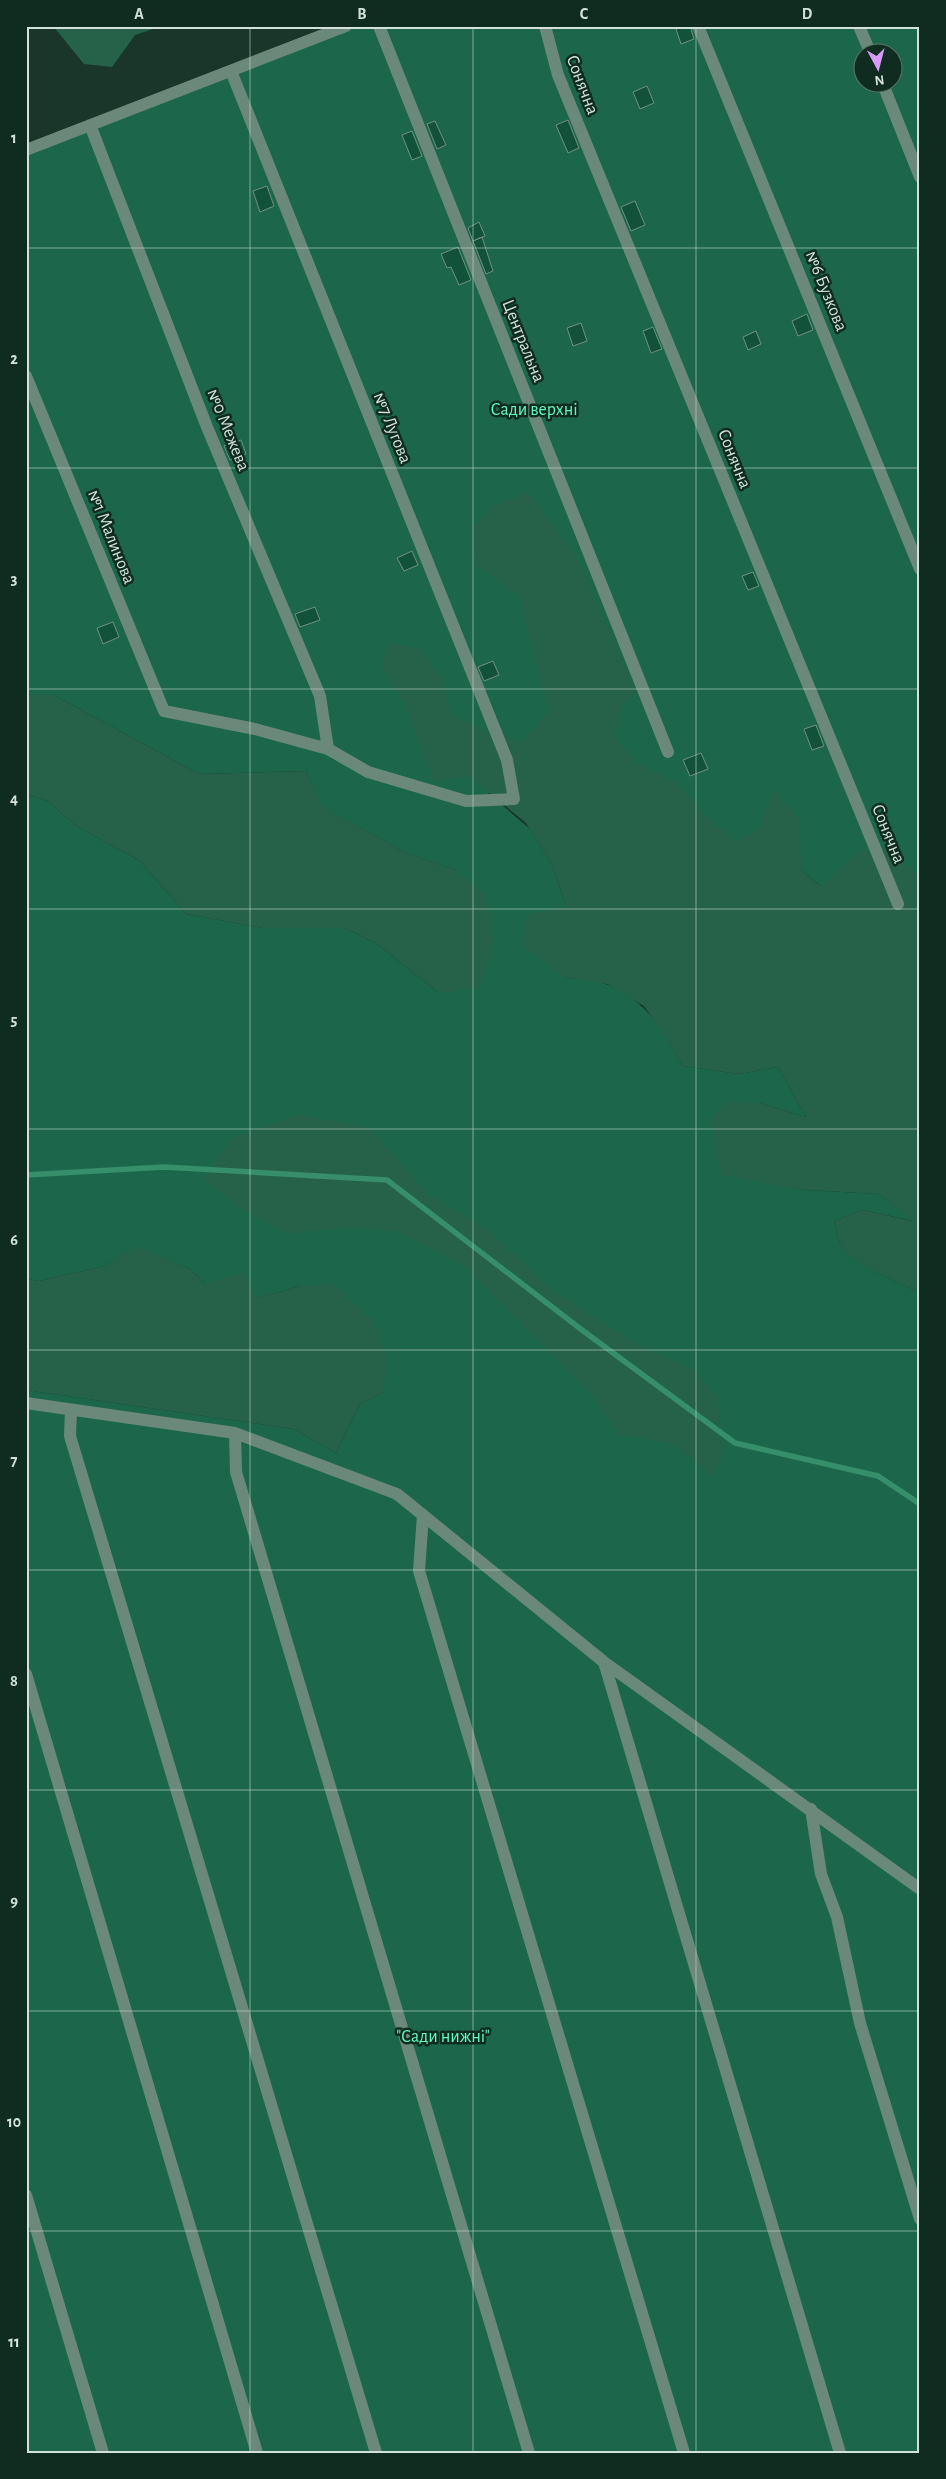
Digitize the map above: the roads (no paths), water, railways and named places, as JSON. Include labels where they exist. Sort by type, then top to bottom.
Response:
[{"type":"street","points":[[26,150],[346,26]]},
{"type":"street","name":"Центральна","points":[[379,26],[668,752]]},
{"type":"street","name":"Сонячна","points":[[545,26],[558,75],[898,904]]},
{"type":"street","name":"№6 Бузкова","points":[[698,26],[920,569]]},
{"type":"street","points":[[859,26],[866,42]]},
{"type":"street","name":"№7 Лугова","points":[[232,71],[507,760],[514,799],[466,801],[368,772],[328,749]]},
{"type":"street","points":[[886,92],[920,177]]},
{"type":"street","name":"№0 Межева","points":[[90,126],[206,427],[320,696],[328,749]]},
{"type":"street","name":"№1 Малинова","points":[[26,376],[164,711],[255,729],[328,749]]},
{"type":"street","points":[[26,1403],[235,1433],[397,1494],[604,1662],[920,1889]]},
{"type":"street","points":[[71,1410],[70,1436],[376,2453]]},
{"type":"street","points":[[235,1433],[236,1472],[530,2453]]},
{"type":"street","points":[[423,1515],[419,1571],[684,2453]]},
{"type":"street","points":[[604,1662],[840,2453]]},
{"type":"street","points":[[26,1674],[257,2453]]},
{"type":"street","points":[[811,1809],[821,1874],[837,1917],[860,2023],[920,2219]]},
{"type":"street","points":[[26,2195],[103,2453]]},
{"type":"waterway","points":[[26,1175],[164,1167],[387,1180],[582,1330],[735,1443],[878,1476],[920,1504]]},
{"type":"park label","name":"Сади верхні","points":[[534,410]]},
{"type":"park label","name":"\"Сади нижні\"","points":[[443,2037]]}]
